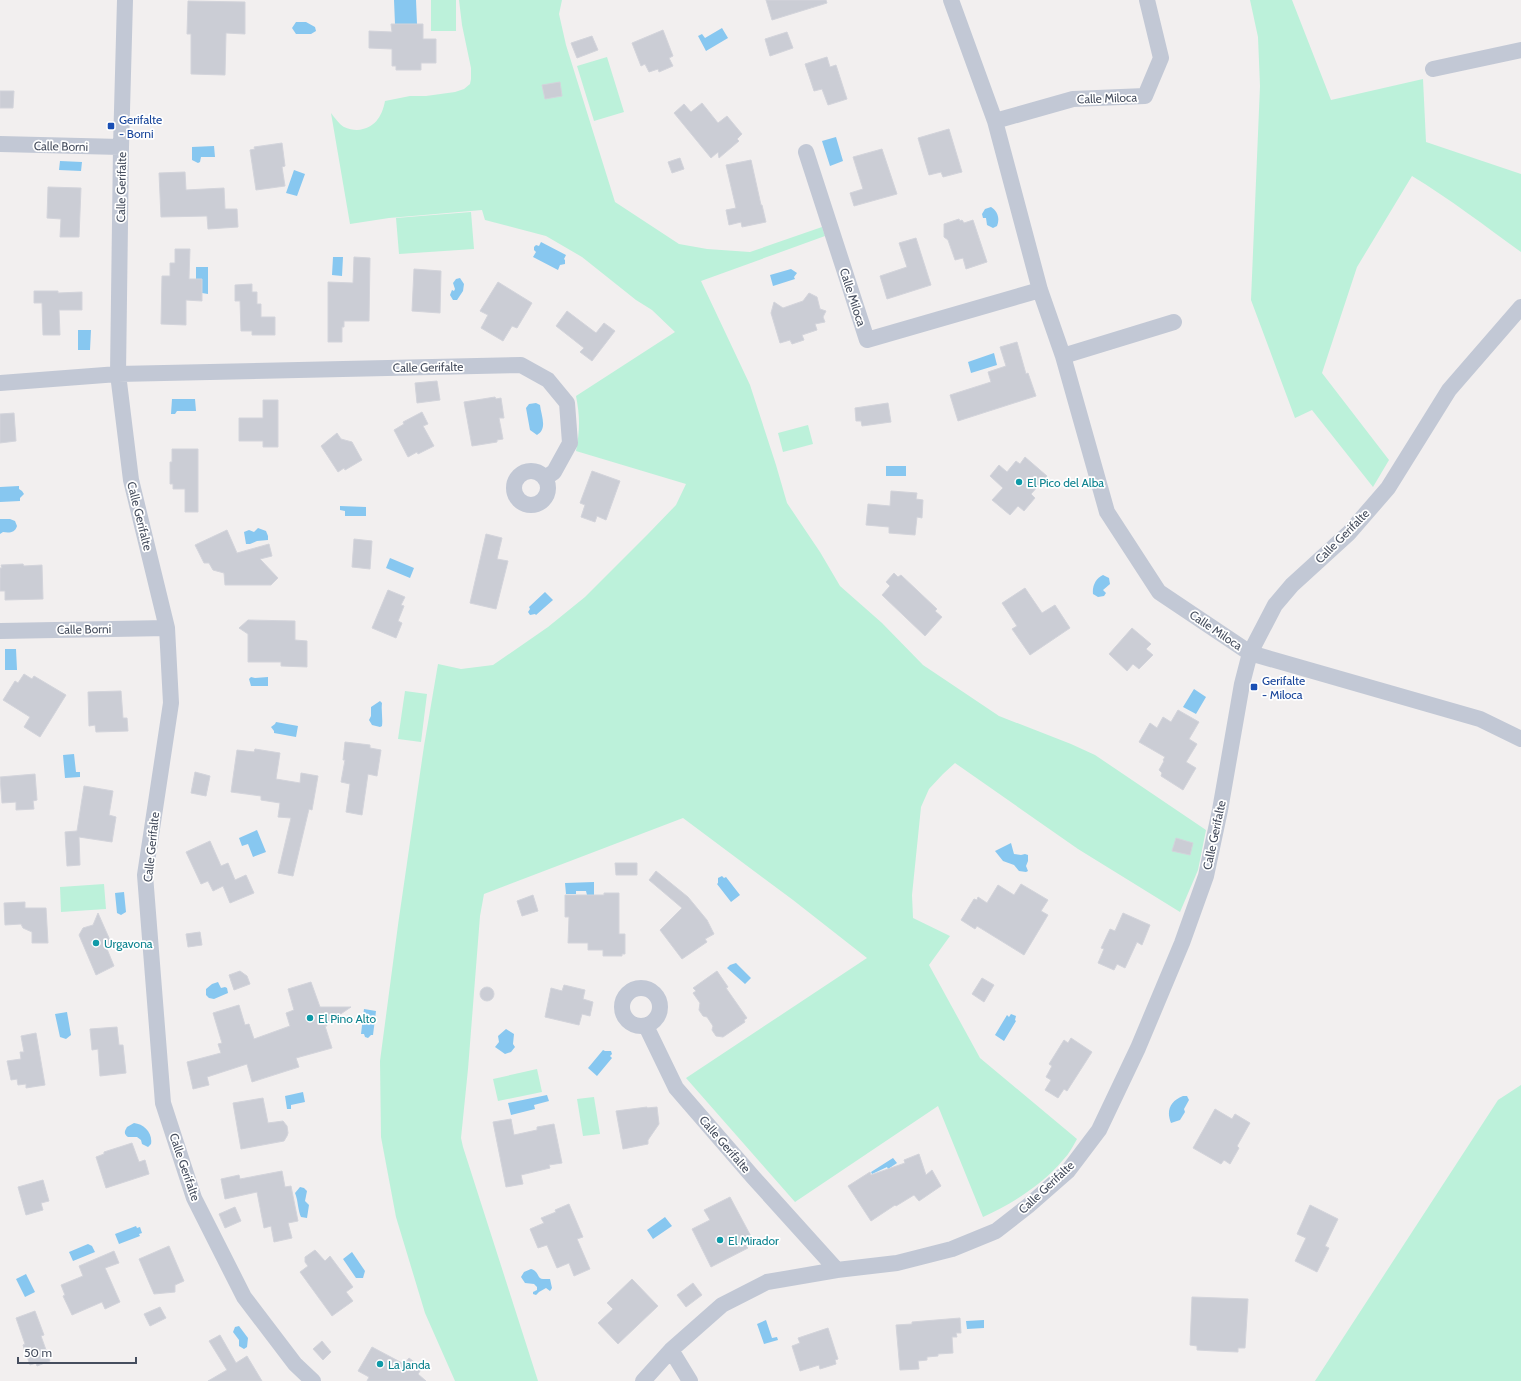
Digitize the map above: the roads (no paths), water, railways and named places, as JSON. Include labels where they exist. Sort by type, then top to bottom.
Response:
[{"type":"street","name":"Calle Gerifalte","points":[[126,0],[121,147],[118,374],[131,480],[167,628],[171,702],[145,875],[164,1103],[194,1198],[244,1297],[295,1364],[313,1381]]},
{"type":"street","name":"Calle Miloca","points":[[951,0],[994,121],[1040,290],[1063,356],[1107,512],[1160,592],[1250,653],[1480,719],[1521,739]]},
{"type":"street","name":"Calle Miloca","points":[[994,121],[1073,99],[1146,96],[1161,58],[1147,0]]},
{"type":"street","points":[[1433,69],[1521,50]]},
{"type":"street","name":"Calle Borni","points":[[0,144],[121,147]]},
{"type":"street","name":"Calle Miloca","points":[[806,152],[867,340],[1040,290]]},
{"type":"street","name":"Calle Gerifalte","points":[[643,1381],[671,1350],[722,1305],[767,1282],[837,1270],[897,1263],[952,1249],[996,1231],[1028,1206],[1068,1171],[1098,1130],[1138,1048],[1182,943],[1206,876],[1220,810],[1242,684],[1250,653],[1275,605],[1292,585],[1349,533],[1388,488],[1449,390],[1521,307]]},
{"type":"street","points":[[1063,356],[1174,322]]},
{"type":"street","name":"Calle Gerifalte","points":[[0,383],[118,374],[521,365],[548,380],[567,403],[570,443],[554,472],[545,478]]},
{"type":"street","name":"Calle Borni","points":[[0,630],[167,628]]},
{"type":"street","name":"Calle Gerifalte","points":[[646,1026],[676,1088],[837,1270]]},
{"type":"street","points":[[671,1350],[690,1381]]},
{"type":"water","points":[[394,0],[416,0],[417,24],[395,24]]},
{"type":"water","points":[[296,22],[306,22],[315,27],[316,31],[311,34],[296,34],[292,28]]},
{"type":"water","points":[[722,28],[728,38],[706,51],[698,36],[702,34],[705,38]]},
{"type":"water","points":[[836,137],[843,161],[830,166],[822,141]]},
{"type":"water","points":[[214,146],[215,157],[201,157],[200,162],[198,163],[192,160],[192,147]]},
{"type":"water","points":[[60,161],[82,162],[81,171],[59,170]]},
{"type":"water","points":[[294,170],[305,174],[297,196],[286,193]]},
{"type":"water","points":[[991,207],[997,213],[998,218],[997,226],[993,228],[987,225],[986,218],[983,218],[982,214],[985,209]]},
{"type":"water","points":[[541,242],[566,255],[564,259],[565,264],[560,265],[558,270],[533,257],[536,252],[534,247],[536,245],[539,246]]},
{"type":"water","points":[[333,257],[343,257],[342,276],[332,275]]},
{"type":"water","points":[[196,267],[208,267],[208,294],[202,293],[202,280],[196,279]]},
{"type":"water","points":[[791,269],[797,273],[794,277],[795,279],[773,286],[770,275]]},
{"type":"water","points":[[460,278],[464,284],[463,291],[457,300],[453,300],[450,295],[452,290],[454,291],[455,289],[453,283],[456,279]]},
{"type":"water","points":[[78,330],[91,330],[90,350],[78,350]]},
{"type":"water","points":[[994,353],[997,365],[971,373],[968,362]]},
{"type":"water","points":[[172,399],[195,399],[196,411],[177,411],[175,414],[171,414]]},
{"type":"water","points":[[536,403],[540,405],[543,422],[542,429],[537,435],[530,430],[526,408],[529,404]]},
{"type":"water","points":[[886,466],[906,466],[906,476],[886,476]]},
{"type":"water","points":[[19,486],[19,489],[24,494],[20,498],[20,501],[0,502],[0,487]]},
{"type":"water","points":[[340,506],[366,507],[366,516],[345,516],[345,511],[340,510]]},
{"type":"water","points":[[0,519],[10,519],[15,521],[17,526],[15,530],[0,534]]},
{"type":"water","points":[[258,528],[266,531],[268,540],[246,544],[244,532],[249,530],[254,532]]},
{"type":"water","points":[[390,558],[414,568],[410,578],[386,568]]},
{"type":"water","points":[[1103,575],[1109,578],[1110,584],[1103,590],[1106,593],[1104,596],[1098,597],[1093,594],[1093,588],[1096,580]]},
{"type":"water","points":[[545,592],[553,600],[536,615],[530,615],[528,612],[530,609],[529,607]]},
{"type":"water","points":[[5,649],[16,649],[17,670],[5,670]]},
{"type":"water","points":[[251,677],[268,677],[268,686],[251,686],[249,679]]},
{"type":"water","points":[[1194,689],[1206,697],[1196,714],[1183,707]]},
{"type":"water","points":[[380,701],[382,703],[382,726],[380,727],[372,725],[369,720],[371,716],[371,707]]},
{"type":"water","points":[[276,722],[298,726],[296,737],[274,733],[271,727]]},
{"type":"water","points":[[74,754],[76,772],[80,772],[80,777],[65,778],[63,755]]},
{"type":"water","points":[[257,830],[266,852],[253,857],[248,844],[242,846],[239,838]]},
{"type":"water","points":[[1011,843],[1014,854],[1028,855],[1026,866],[1028,871],[1019,871],[1014,865],[1003,861],[995,851]]},
{"type":"water","points":[[722,876],[724,878],[726,877],[740,895],[731,902],[717,884],[718,878]]},
{"type":"water","points":[[594,882],[594,895],[587,895],[586,891],[576,891],[576,894],[566,894],[565,883]]},
{"type":"water","points":[[124,892],[126,912],[121,915],[117,913],[115,893]]},
{"type":"water","points":[[736,963],[751,978],[745,984],[727,968]]},
{"type":"water","points":[[218,982],[221,988],[227,988],[228,993],[214,999],[209,998],[206,995],[206,989],[212,984]]},
{"type":"water","points":[[364,1009],[376,1011],[373,1035],[368,1038],[365,1037],[364,1034],[361,1034]]},
{"type":"water","points":[[67,1012],[71,1035],[66,1039],[60,1037],[55,1014]]},
{"type":"water","points":[[1011,1014],[1016,1016],[1016,1021],[1004,1041],[995,1035],[1007,1015],[1009,1017]]},
{"type":"water","points":[[506,1029],[514,1034],[513,1044],[515,1047],[511,1052],[505,1054],[495,1047],[499,1042],[498,1036]]},
{"type":"water","points":[[603,1050],[611,1051],[612,1054],[610,1056],[612,1058],[597,1076],[588,1068]]},
{"type":"water","points":[[303,1092],[305,1102],[291,1105],[291,1109],[287,1109],[285,1096]]},
{"type":"water","points":[[547,1095],[549,1101],[534,1105],[535,1109],[511,1115],[508,1103]]},
{"type":"water","points":[[1183,1096],[1187,1096],[1189,1100],[1184,1109],[1185,1112],[1180,1120],[1171,1123],[1169,1114],[1170,1107],[1175,1101]]},
{"type":"water","points":[[134,1123],[144,1127],[151,1136],[151,1144],[148,1147],[142,1144],[141,1140],[137,1137],[128,1137],[125,1134],[127,1127]]},
{"type":"water","points":[[893,1158],[897,1163],[888,1169],[887,1167],[872,1174],[871,1172]]},
{"type":"water","points":[[300,1187],[307,1191],[305,1201],[309,1205],[307,1218],[301,1217],[299,1212],[295,1193]]},
{"type":"water","points":[[665,1217],[672,1226],[653,1239],[647,1230]]},
{"type":"water","points":[[136,1226],[137,1228],[140,1227],[142,1233],[139,1234],[140,1236],[119,1244],[115,1234]]},
{"type":"water","points":[[88,1244],[92,1246],[95,1252],[73,1261],[69,1252]]},
{"type":"water","points":[[352,1252],[365,1271],[363,1278],[356,1278],[343,1259]]},
{"type":"water","points":[[531,1269],[535,1271],[541,1279],[550,1279],[552,1288],[550,1291],[546,1288],[536,1295],[533,1294],[533,1292],[537,1290],[537,1287],[534,1284],[525,1283],[521,1277],[524,1272]]},
{"type":"water","points":[[26,1274],[35,1292],[25,1297],[16,1279]]},
{"type":"water","points":[[766,1320],[772,1338],[777,1337],[778,1340],[764,1344],[757,1324]]},
{"type":"water","points":[[984,1320],[984,1328],[967,1329],[966,1321]]},
{"type":"water","points":[[239,1326],[248,1338],[247,1347],[244,1349],[239,1346],[239,1340],[233,1332],[235,1327]]},
{"type":"place","name":"Gerifalte - Borni","points":[[111,126]]},
{"type":"place","name":"El Pico del Alba","points":[[1019,482]]},
{"type":"place","name":"Gerifalte - Miloca","points":[[1254,687]]},
{"type":"place","name":"Urgavona","points":[[96,943]]},
{"type":"place","name":"El Pino Alto","points":[[310,1018]]},
{"type":"place","name":"El Mirador","points":[[720,1240]]},
{"type":"place","name":"La Janda","points":[[380,1364]]}]
